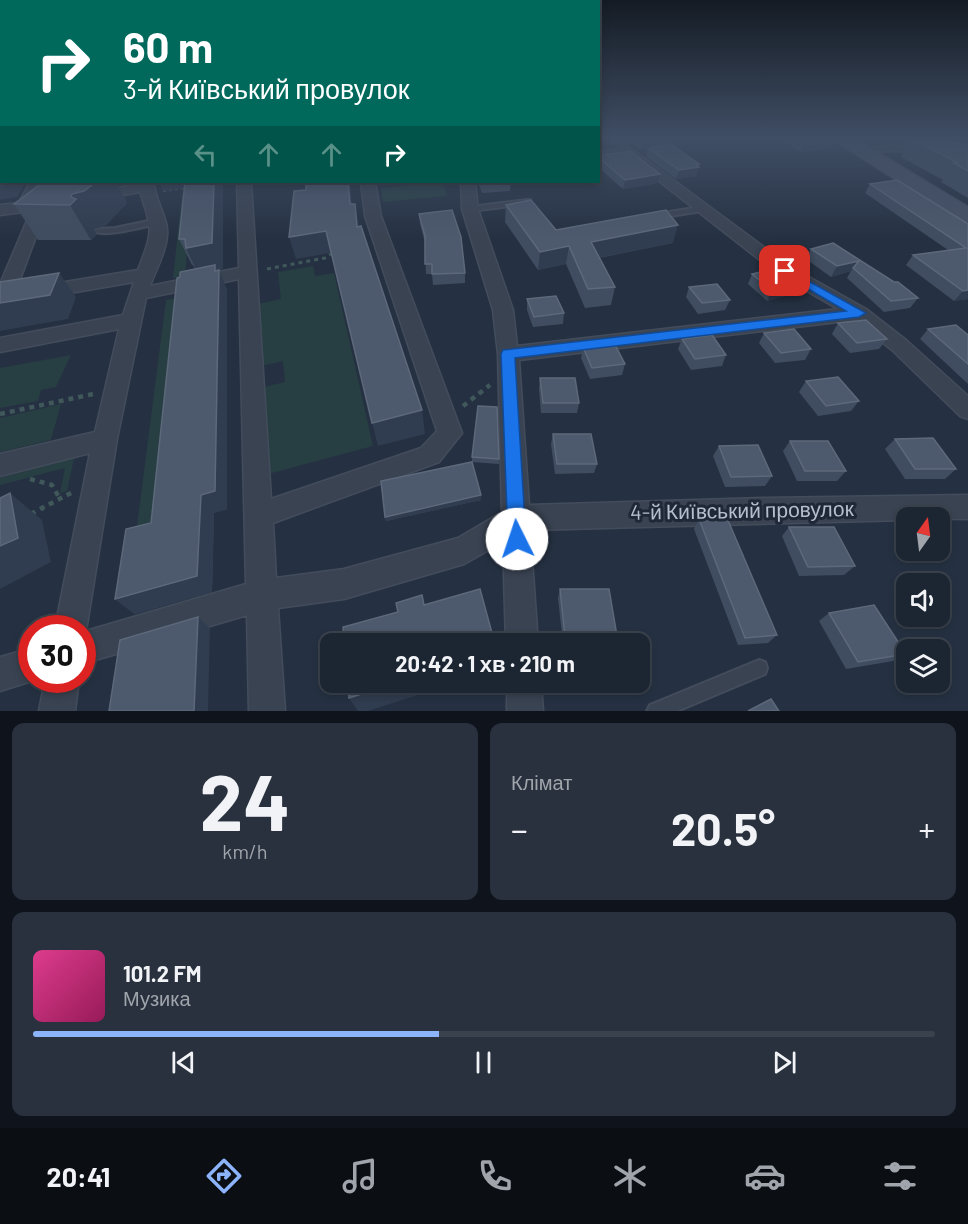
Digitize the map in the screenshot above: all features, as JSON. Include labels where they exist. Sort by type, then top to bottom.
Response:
[{"type":"street","points":[[657,172],[785,271],[859,313],[899,345],[968,410]]},
{"type":"street","points":[[895,172],[968,216]]},
{"type":"street","points":[[37,183],[41,204],[3,299],[248,272]]},
{"type":"street","points":[[244,183],[267,711]]},
{"type":"street","points":[[258,516],[430,455],[450,433],[373,216],[368,183]]},
{"type":"street","points":[[468,183],[470,209],[503,310],[509,362],[521,633]]},
{"type":"street","points":[[73,615],[115,389],[131,320],[158,240],[158,221],[146,187],[80,198]]},
{"type":"street","points":[[0,210],[41,204]]},
{"type":"street","points":[[509,362],[859,313]]},
{"type":"street","points":[[0,345],[131,320]]},
{"type":"street","points":[[0,465],[105,439]]},
{"type":"street","name":"4-й Київський провулок","points":[[516,518],[777,509],[968,507]]},
{"type":"street","points":[[96,644],[262,595],[344,584],[464,550],[516,518]]},
{"type":"street","points":[[0,674],[18,668]]},
{"type":"street","points":[[57,711],[60,693]]},
{"type":"street","points":[[524,693],[525,711]]},
{"type":"lane","points":[[470,209],[532,201],[538,209]]},
{"type":"lane","points":[[649,218],[706,208]]},
{"type":"lane","points":[[98,231],[115,230],[158,221]]},
{"type":"lane","points":[[657,711],[759,668]]},
{"type":"path","points":[[146,187],[193,187]]},
{"type":"path","points":[[248,272],[325,258],[333,252],[343,250]]},
{"type":"path","points":[[445,419],[509,362]]},
{"type":"path","points":[[0,414],[115,389]]},
{"type":"path","points":[[19,482],[29,479],[52,485],[60,499]]},
{"type":"path","points":[[24,517],[98,480]]},
{"type":"green space","points":[[443,183],[447,196],[383,202],[381,188]]},
{"type":"green space","points":[[192,193],[185,276],[173,278],[182,194]]},
{"type":"green space","points":[[313,266],[315,276],[334,273],[373,446],[268,474],[264,387],[285,382],[283,361],[261,366],[257,304],[281,299],[278,272]]},
{"type":"green space","points":[[183,297],[161,527],[136,534],[166,300]]},
{"type":"green space","points":[[71,355],[56,387],[41,390],[38,401],[0,408],[0,368]]},
{"type":"green space","points":[[61,404],[51,440],[0,452],[0,418]]},
{"type":"green space","points":[[74,458],[67,491],[60,493],[65,468],[0,485],[0,478]]},
{"type":"building","points":[[616,172],[660,174],[625,180]]},
{"type":"building","points":[[897,180],[968,224],[968,290],[963,291],[913,255],[966,248],[870,184]]},
{"type":"building","points":[[42,183],[95,183],[84,191],[72,194],[71,197],[76,199],[70,205],[14,204]]},
{"type":"building","points":[[185,183],[214,183],[212,243],[186,248],[185,239],[179,239]]},
{"type":"building","points":[[348,183],[350,204],[355,204],[357,227],[361,226],[422,410],[372,423],[326,231],[289,237],[294,191],[306,190],[306,184]]},
{"type":"building","points":[[531,200],[556,230],[666,210],[678,225],[591,242],[615,287],[588,289],[569,246],[540,252],[506,205]]},
{"type":"building","points":[[452,210],[461,237],[465,273],[432,274],[432,264],[425,264],[425,236],[419,214]]},
{"type":"building","points":[[833,243],[894,282],[898,282],[918,298],[891,301],[853,268],[859,261],[837,266],[811,249]]},
{"type":"building","points":[[215,265],[215,271],[219,270],[215,491],[201,495],[197,576],[115,599],[126,529],[151,523],[177,278],[180,277],[180,272]]},
{"type":"building","points":[[773,269],[793,285],[772,290],[752,274]]},
{"type":"building","points":[[59,273],[50,295],[0,303],[0,282]]},
{"type":"building","points":[[717,284],[730,300],[702,303],[689,287]]},
{"type":"building","points":[[556,296],[564,313],[534,317],[527,299]]},
{"type":"building","points":[[866,320],[887,339],[857,343],[838,323]]},
{"type":"building","points":[[956,325],[968,335],[968,364],[928,329]]},
{"type":"building","points":[[794,329],[811,349],[781,353],[764,333]]},
{"type":"building","points":[[712,335],[726,355],[695,359],[682,339]]},
{"type":"building","points":[[614,343],[625,364],[592,368],[583,347]]},
{"type":"building","points":[[838,377],[859,401],[826,406],[806,381]]},
{"type":"building","points":[[540,378],[575,378],[579,403],[543,403]]},
{"type":"building","points":[[478,406],[497,407],[499,459],[472,457]]},
{"type":"building","points":[[553,434],[591,434],[597,464],[557,464]]},
{"type":"building","points":[[933,438],[956,469],[915,469],[895,439]]},
{"type":"building","points":[[790,441],[828,441],[846,471],[805,471]]},
{"type":"building","points":[[758,445],[772,476],[731,477],[719,446]]},
{"type":"building","points":[[472,462],[481,495],[385,517],[381,481]]},
{"type":"building","points":[[10,493],[18,538],[0,546],[0,498]]},
{"type":"building","points":[[727,518],[777,635],[745,638],[699,519]]},
{"type":"building","points":[[789,527],[834,527],[855,566],[808,567]]},
{"type":"building","points":[[480,589],[492,633],[343,633],[343,627],[398,612],[396,603],[422,595],[424,605]]},
{"type":"building","points":[[560,589],[609,589],[616,633],[565,633]]},
{"type":"building","points":[[874,605],[896,639],[896,656],[858,662],[829,613]]},
{"type":"building","points":[[198,617],[194,711],[109,711],[120,640]]},
{"type":"building","points":[[349,693],[365,693],[349,698]]},
{"type":"building","points":[[771,699],[779,711],[748,711]]},
{"type":"route","points":[[517,539],[508,354],[859,313],[818,292],[785,271]]}]
